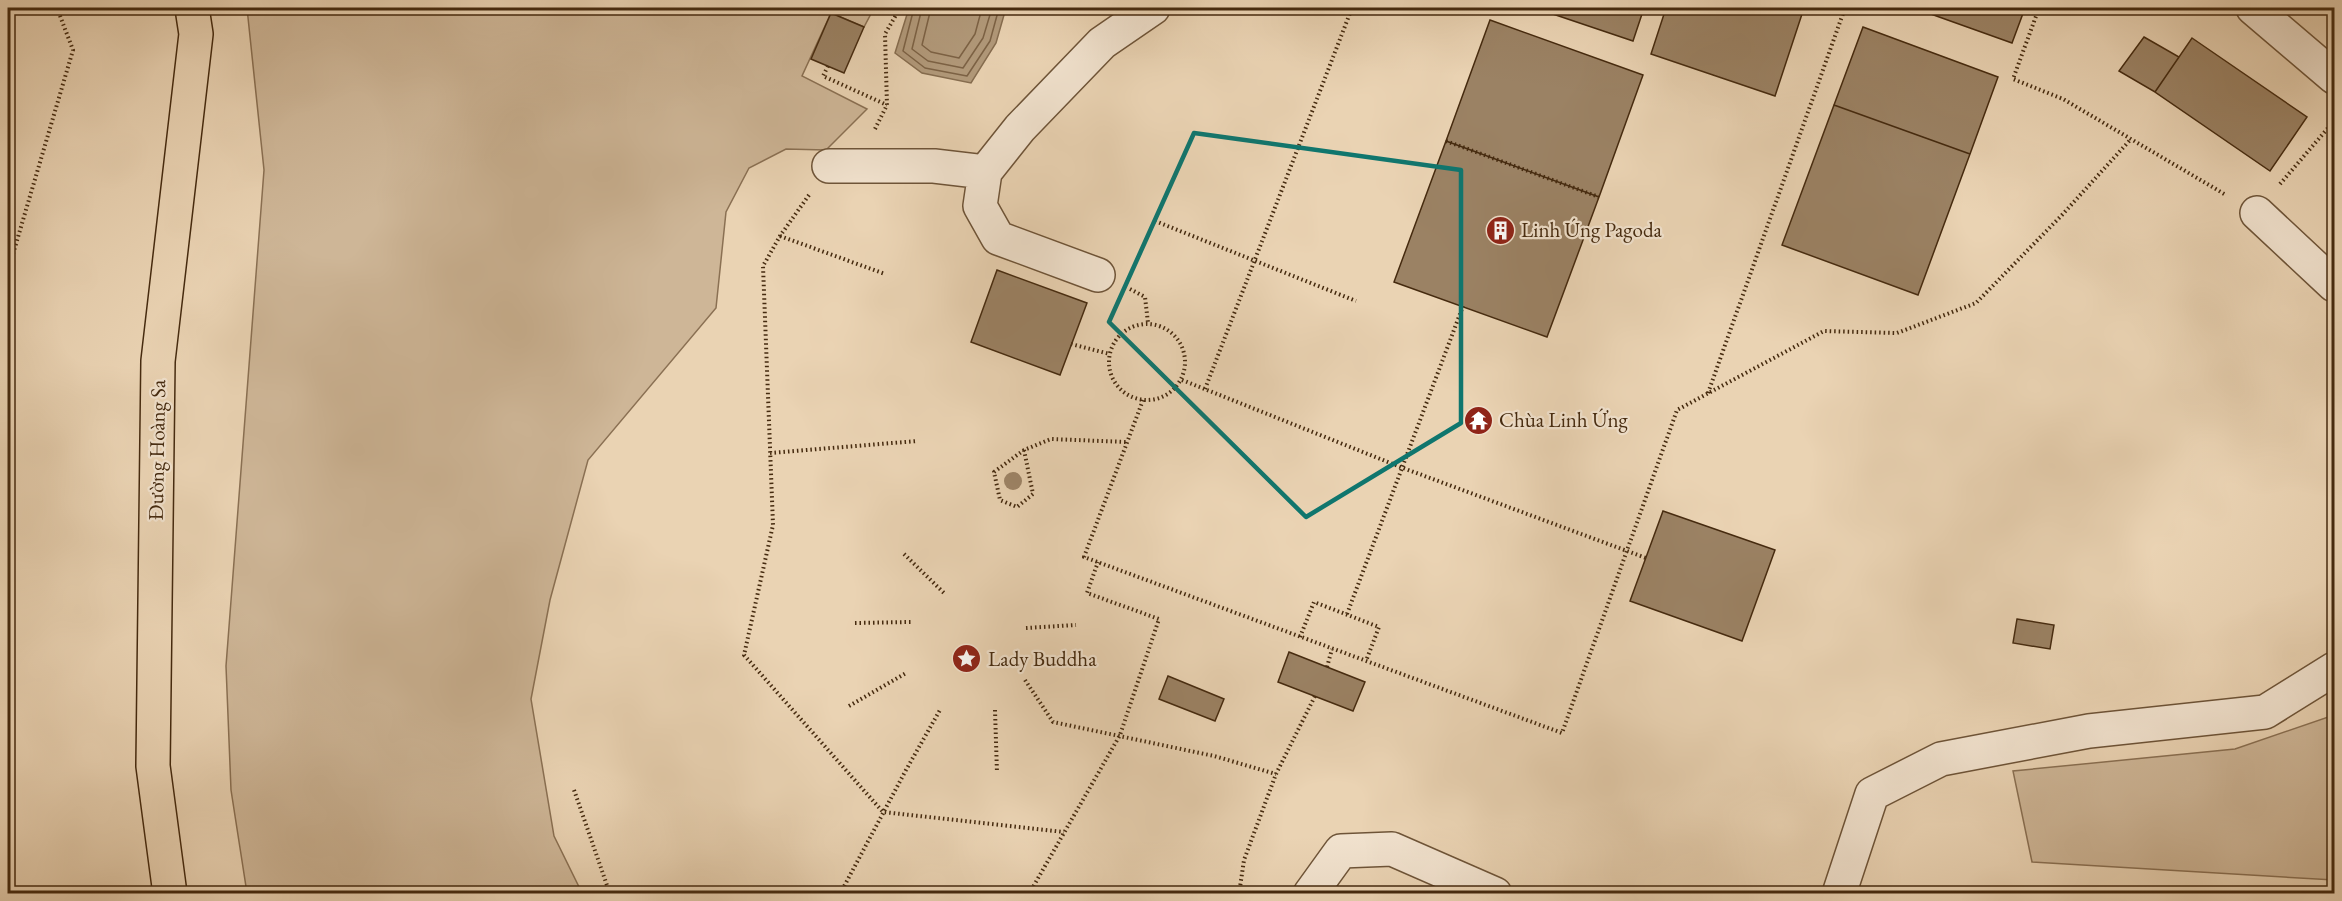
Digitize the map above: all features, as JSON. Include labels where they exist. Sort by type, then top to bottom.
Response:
[{"type":"main road","name":"Đường Hoàng Sa","points":[[170,894],[153,766],[158,362],[196,34],[192,8]]},
{"type":"lane","points":[[1098,275],[998,238],[980,206],[985,172],[1020,128],[1102,42],[1153,8]]},
{"type":"lane","points":[[2253,8],[2334,77]]},
{"type":"lane","points":[[829,166],[934,166],[985,172]]},
{"type":"lane","points":[[2257,213],[2334,285]]},
{"type":"lane","points":[[1839,894],[1872,794],[1941,759],[2090,731],[2265,712],[2334,669]]},
{"type":"lane","points":[[1310,894],[1341,851],[1392,849],[1496,894]]},
{"type":"path","points":[[8,272],[73,50],[57,8]]},
{"type":"path","points":[[828,66],[823,76],[887,105],[885,34],[900,8]]},
{"type":"path","points":[[1205,389],[1352,8]]},
{"type":"path","points":[[1708,393],[1845,8]]},
{"type":"path","points":[[2039,8],[2013,79],[2063,99],[2257,213]]},
{"type":"path","points":[[2289,173],[2334,121]]},
{"type":"path","points":[[1143,400],[1084,557],[1562,733],[1677,410],[1824,331],[1897,333],[1976,303],[2062,215],[2131,139]]},
{"type":"path","points":[[1446,141],[1599,197]]},
{"type":"path","points":[[829,166],[780,236],[763,267],[773,525],[744,656],[883,812],[1064,832]]},
{"type":"path","points":[[1155,221],[1356,301]]},
{"type":"path","points":[[780,236],[885,274]]},
{"type":"path","points":[[1347,614],[1463,306]]},
{"type":"path","points":[[1148,323],[1161,326],[1180,342],[1185,354],[1182,380],[1166,396],[1143,400],[1132,397],[1121,390],[1113,379],[1109,367],[1110,354],[1115,342],[1123,332],[1135,326],[1148,323]]},
{"type":"path","points":[[1071,344],[1110,354]]},
{"type":"path","points":[[1182,380],[1403,468],[1646,558]]},
{"type":"path","points":[[1024,450],[1033,494],[1017,507],[1000,500],[994,472],[1024,450],[1050,439],[1127,442]]},
{"type":"path","points":[[770,453],[917,441]]},
{"type":"path","points":[[904,554],[944,593]]},
{"type":"path","points":[[1029,894],[1120,735],[1159,620],[1087,593],[1098,562]]},
{"type":"path","points":[[1300,637],[1314,602],[1347,614],[1379,627],[1366,661]]},
{"type":"path","points":[[855,623],[911,622]]},
{"type":"path","points":[[1026,628],[1076,625]]},
{"type":"path","points":[[1327,667],[1332,649]]},
{"type":"path","points":[[849,706],[906,673]]},
{"type":"path","points":[[1024,680],[1053,722],[1215,756],[1276,774]]},
{"type":"path","points":[[1239,894],[1244,860],[1276,774],[1315,696]]},
{"type":"path","points":[[840,894],[940,711]]},
{"type":"path","points":[[995,711],[997,773]]},
{"type":"path","points":[[574,790],[610,894]]},
{"type":"highlighted area","points":[[1194,133],[1461,170],[1461,423],[1306,517],[1109,322]]},
{"type":"shaded area","points":[[247,8],[874,8],[864,27],[831,13],[802,76],[867,109],[826,150],[786,149],[749,168],[726,212],[716,308],[588,460],[550,600],[531,699],[554,836],[582,893],[247,893],[231,790],[226,666],[264,170]]},
{"type":"shaded area","points":[[2334,715],[2334,880],[2032,862],[2013,771],[2235,749]]},
{"type":"water","points":[[909,8],[1006,8],[996,43],[971,83],[922,73],[895,53]]},
{"type":"building","points":[[1535,8],[1644,8],[1633,41]]},
{"type":"building","points":[[1666,8],[1804,8],[1775,96],[1651,54]]},
{"type":"building","points":[[1914,8],[2025,8],[2012,43]]},
{"type":"building","points":[[831,13],[864,27],[844,73],[811,59]]},
{"type":"building","points":[[1490,20],[1643,75],[1599,197],[1446,141]]},
{"type":"building","points":[[1863,27],[1998,77],[1970,154],[1834,105]]},
{"type":"building","points":[[2144,37],[2179,57],[2155,92],[2119,71]]},
{"type":"building","points":[[2192,38],[2307,117],[2270,171],[2155,92]]},
{"type":"building","points":[[1834,105],[1970,154],[1918,295],[1782,245]]},
{"type":"building","name":"Linh Úng Pagoda","points":[[1446,141],[1599,197],[1547,337],[1394,282]]},
{"type":"building","points":[[997,270],[1087,303],[1060,375],[971,342]]},
{"type":"building","points":[[1663,511],[1775,550],[1742,641],[1630,601]]},
{"type":"building","points":[[2017,619],[2054,625],[2050,649],[2013,643]]},
{"type":"building","points":[[1289,652],[1365,682],[1353,711],[1278,682]]},
{"type":"building","points":[[1168,676],[1224,699],[1215,721],[1159,699]]},
{"type":"place","name":"Linh Úng Pagoda","points":[[1500,230]]},
{"type":"place","name":"Chùa Linh Ứng","points":[[1478,420]]},
{"type":"place","name":"Lady Buddha","points":[[967,659]]}]
